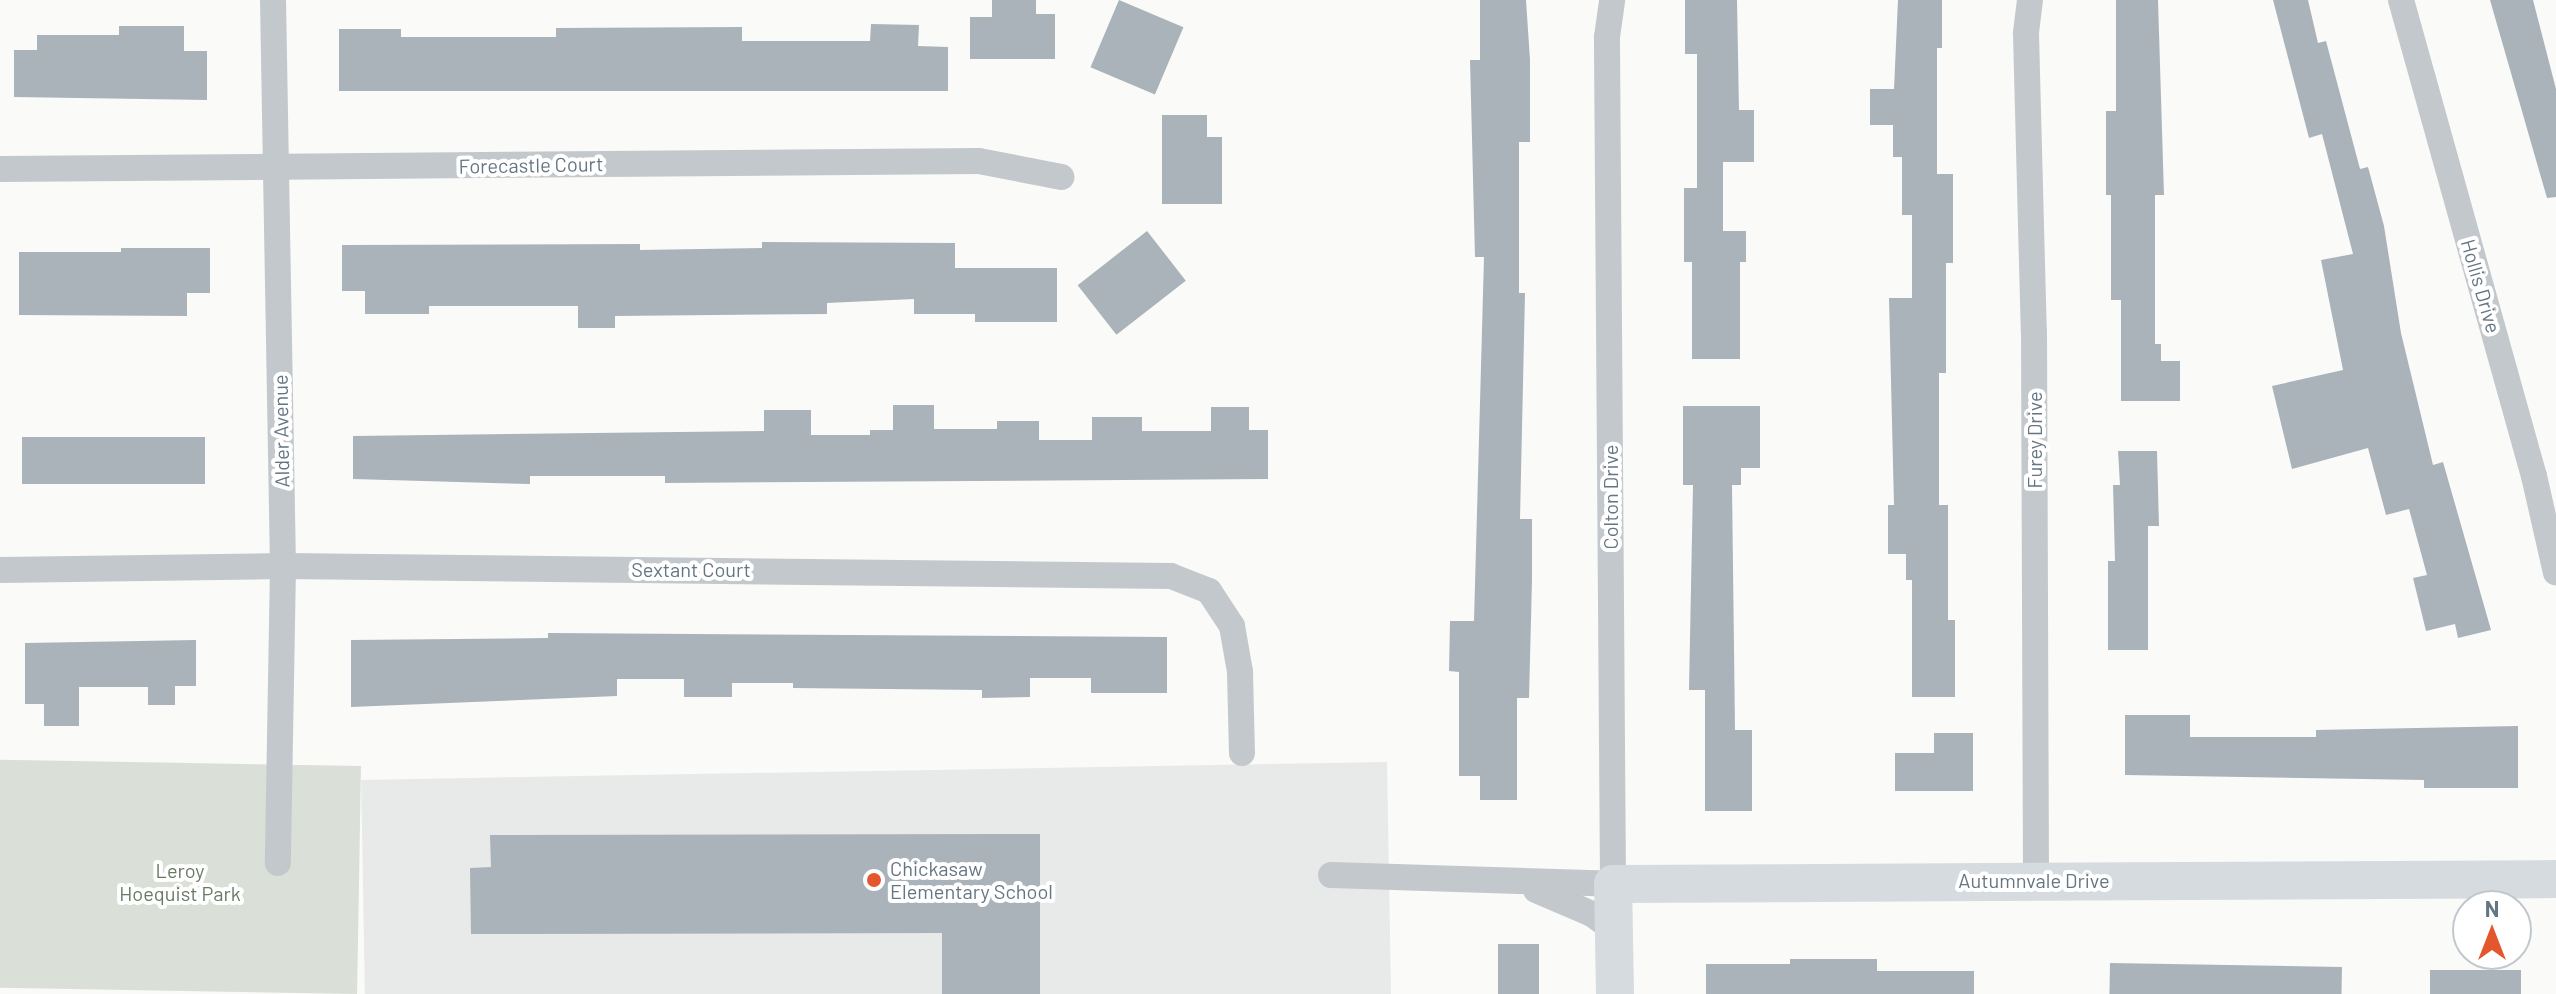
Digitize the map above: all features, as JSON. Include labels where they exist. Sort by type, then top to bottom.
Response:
[{"type":"street","name":"Alder Avenue","points":[[273,0],[283,566],[278,863]]},
{"type":"street","name":"Colton Drive","points":[[1612,0],[1607,37],[1615,994]]},
{"type":"street","name":"Furey Drive","points":[[2030,0],[2026,34],[2034,332],[2036,880]]},
{"type":"street","name":"Hollis Drive","points":[[2401,0],[2534,476],[2556,573]]},
{"type":"street","name":"Forecastle Court","points":[[0,169],[979,161],[1061,177]]},
{"type":"street","name":"Sextant Court","points":[[0,570],[283,566],[1171,576],[1209,591],[1232,626],[1240,672],[1242,753]]},
{"type":"street","name":"Autumnvale Drive","points":[[1331,875],[1613,884],[2556,879]]},
{"type":"street","name":"Autumnvale Drive","points":[[1513,883],[1557,896],[1614,930]]},
{"type":"shaded area","name":"Chickasaw Elementary School","points":[[1387,762],[1391,994],[365,994],[361,780]]},
{"type":"green space","name":"Leroy Hoequist Park","points":[[0,760],[361,766],[357,994],[0,988]]},
{"type":"building","points":[[992,0],[1036,0],[1036,14],[1055,14],[1055,59],[970,59],[970,17],[992,17]]},
{"type":"building","points":[[1119,0],[1183,27],[1155,95],[1090,67]]},
{"type":"building","points":[[1480,0],[1526,0],[1530,60],[1530,142],[1519,142],[1519,293],[1525,293],[1520,519],[1532,519],[1532,580],[1529,698],[1517,698],[1517,800],[1480,800],[1480,776],[1459,776],[1459,672],[1449,671],[1450,621],[1474,621],[1484,257],[1475,257],[1470,60],[1480,60]]},
{"type":"building","points":[[1685,0],[1737,0],[1739,110],[1754,110],[1754,162],[1723,162],[1723,231],[1746,231],[1746,262],[1740,262],[1740,359],[1692,359],[1692,262],[1684,262],[1684,188],[1697,188],[1697,54],[1685,54]]},
{"type":"building","points":[[1898,0],[1942,0],[1942,48],[1937,48],[1937,174],[1953,174],[1953,263],[1946,263],[1946,373],[1939,373],[1939,505],[1948,505],[1948,620],[1955,620],[1955,697],[1912,697],[1912,580],[1906,580],[1906,554],[1888,554],[1888,505],[1894,505],[1889,298],[1912,298],[1912,215],[1902,215],[1902,157],[1893,157],[1893,125],[1870,125],[1870,89],[1894,89]]},
{"type":"building","points":[[2116,0],[2158,0],[2164,195],[2155,195],[2155,344],[2161,344],[2161,361],[2180,361],[2180,401],[2121,401],[2121,300],[2111,300],[2111,195],[2106,195],[2106,111],[2116,111]]},
{"type":"building","points":[[2273,0],[2308,0],[2318,43],[2326,41],[2360,169],[2368,167],[2384,226],[2401,333],[2433,465],[2443,462],[2491,630],[2458,638],[2455,624],[2426,631],[2413,578],[2427,575],[2409,509],[2386,515],[2368,448],[2292,469],[2272,386],[2343,370],[2321,260],[2353,254],[2322,134],[2309,138]]},
{"type":"building","points":[[2490,0],[2533,0],[2556,89],[2556,197],[2547,198]]},
{"type":"building","points":[[871,24],[919,25],[918,46],[948,47],[948,91],[339,91],[339,29],[401,29],[401,37],[556,37],[556,28],[742,27],[742,41],[870,41]]},
{"type":"building","points":[[119,26],[184,26],[184,51],[207,51],[207,100],[14,97],[14,50],[37,50],[37,35],[119,35]]},
{"type":"building","points":[[1162,115],[1207,115],[1207,137],[1222,137],[1222,204],[1162,204]]},
{"type":"building","points":[[1147,231],[1186,281],[1116,335],[1078,285]]},
{"type":"building","points":[[762,242],[955,243],[955,268],[1057,268],[1057,322],[975,322],[975,314],[914,314],[914,299],[827,303],[827,314],[615,316],[615,328],[578,328],[578,306],[429,306],[429,314],[365,314],[365,291],[342,291],[342,245],[640,244],[640,250],[762,248]]},
{"type":"building","points":[[121,248],[210,248],[210,293],[187,293],[187,316],[19,315],[19,252],[121,252]]},
{"type":"building","points":[[893,405],[934,405],[934,429],[997,429],[997,421],[1039,421],[1039,440],[1092,440],[1092,417],[1142,417],[1142,431],[1211,431],[1211,407],[1249,407],[1249,430],[1268,430],[1268,479],[665,483],[665,476],[530,476],[530,484],[353,479],[353,436],[764,431],[764,410],[811,410],[811,435],[870,435],[870,430],[893,430]]},
{"type":"building","points":[[1683,406],[1760,406],[1760,468],[1741,468],[1741,485],[1732,485],[1735,730],[1752,730],[1752,811],[1705,811],[1705,690],[1689,690],[1693,485],[1683,485]]},
{"type":"building","points":[[22,437],[205,437],[205,484],[22,484]]},
{"type":"building","points":[[2118,451],[2157,451],[2159,526],[2148,526],[2148,650],[2108,650],[2108,561],[2115,561],[2113,485],[2120,485]]},
{"type":"building","points":[[548,633],[1167,637],[1167,693],[1091,693],[1091,678],[1030,678],[1030,697],[982,698],[982,690],[793,688],[793,683],[732,683],[732,697],[684,697],[684,679],[617,679],[617,696],[351,707],[351,640],[548,638]]},
{"type":"building","points":[[196,640],[196,686],[175,686],[175,705],[148,705],[148,687],[79,687],[79,726],[44,726],[44,704],[25,704],[25,643]]},
{"type":"building","points":[[2125,715],[2190,715],[2190,737],[2316,737],[2316,730],[2518,726],[2518,788],[2424,788],[2424,780],[2125,775]]},
{"type":"building","points":[[1934,733],[1973,733],[1973,791],[1895,791],[1895,753],[1934,753]]},
{"type":"building","points":[[1040,834],[1040,994],[942,994],[942,933],[471,934],[470,868],[491,867],[490,835]]},
{"type":"building","points":[[1498,944],[1539,944],[1539,994],[1498,994]]},
{"type":"building","points":[[1790,959],[1877,959],[1877,971],[1974,971],[1974,994],[1706,994],[1706,964],[1790,964]]},
{"type":"building","points":[[2110,963],[2342,967],[2341,994],[2109,994]]},
{"type":"building","points":[[2430,970],[2521,970],[2521,994],[2430,994]]},
{"type":"place","name":"Chickasaw Elementary School","points":[[874,880]]}]
